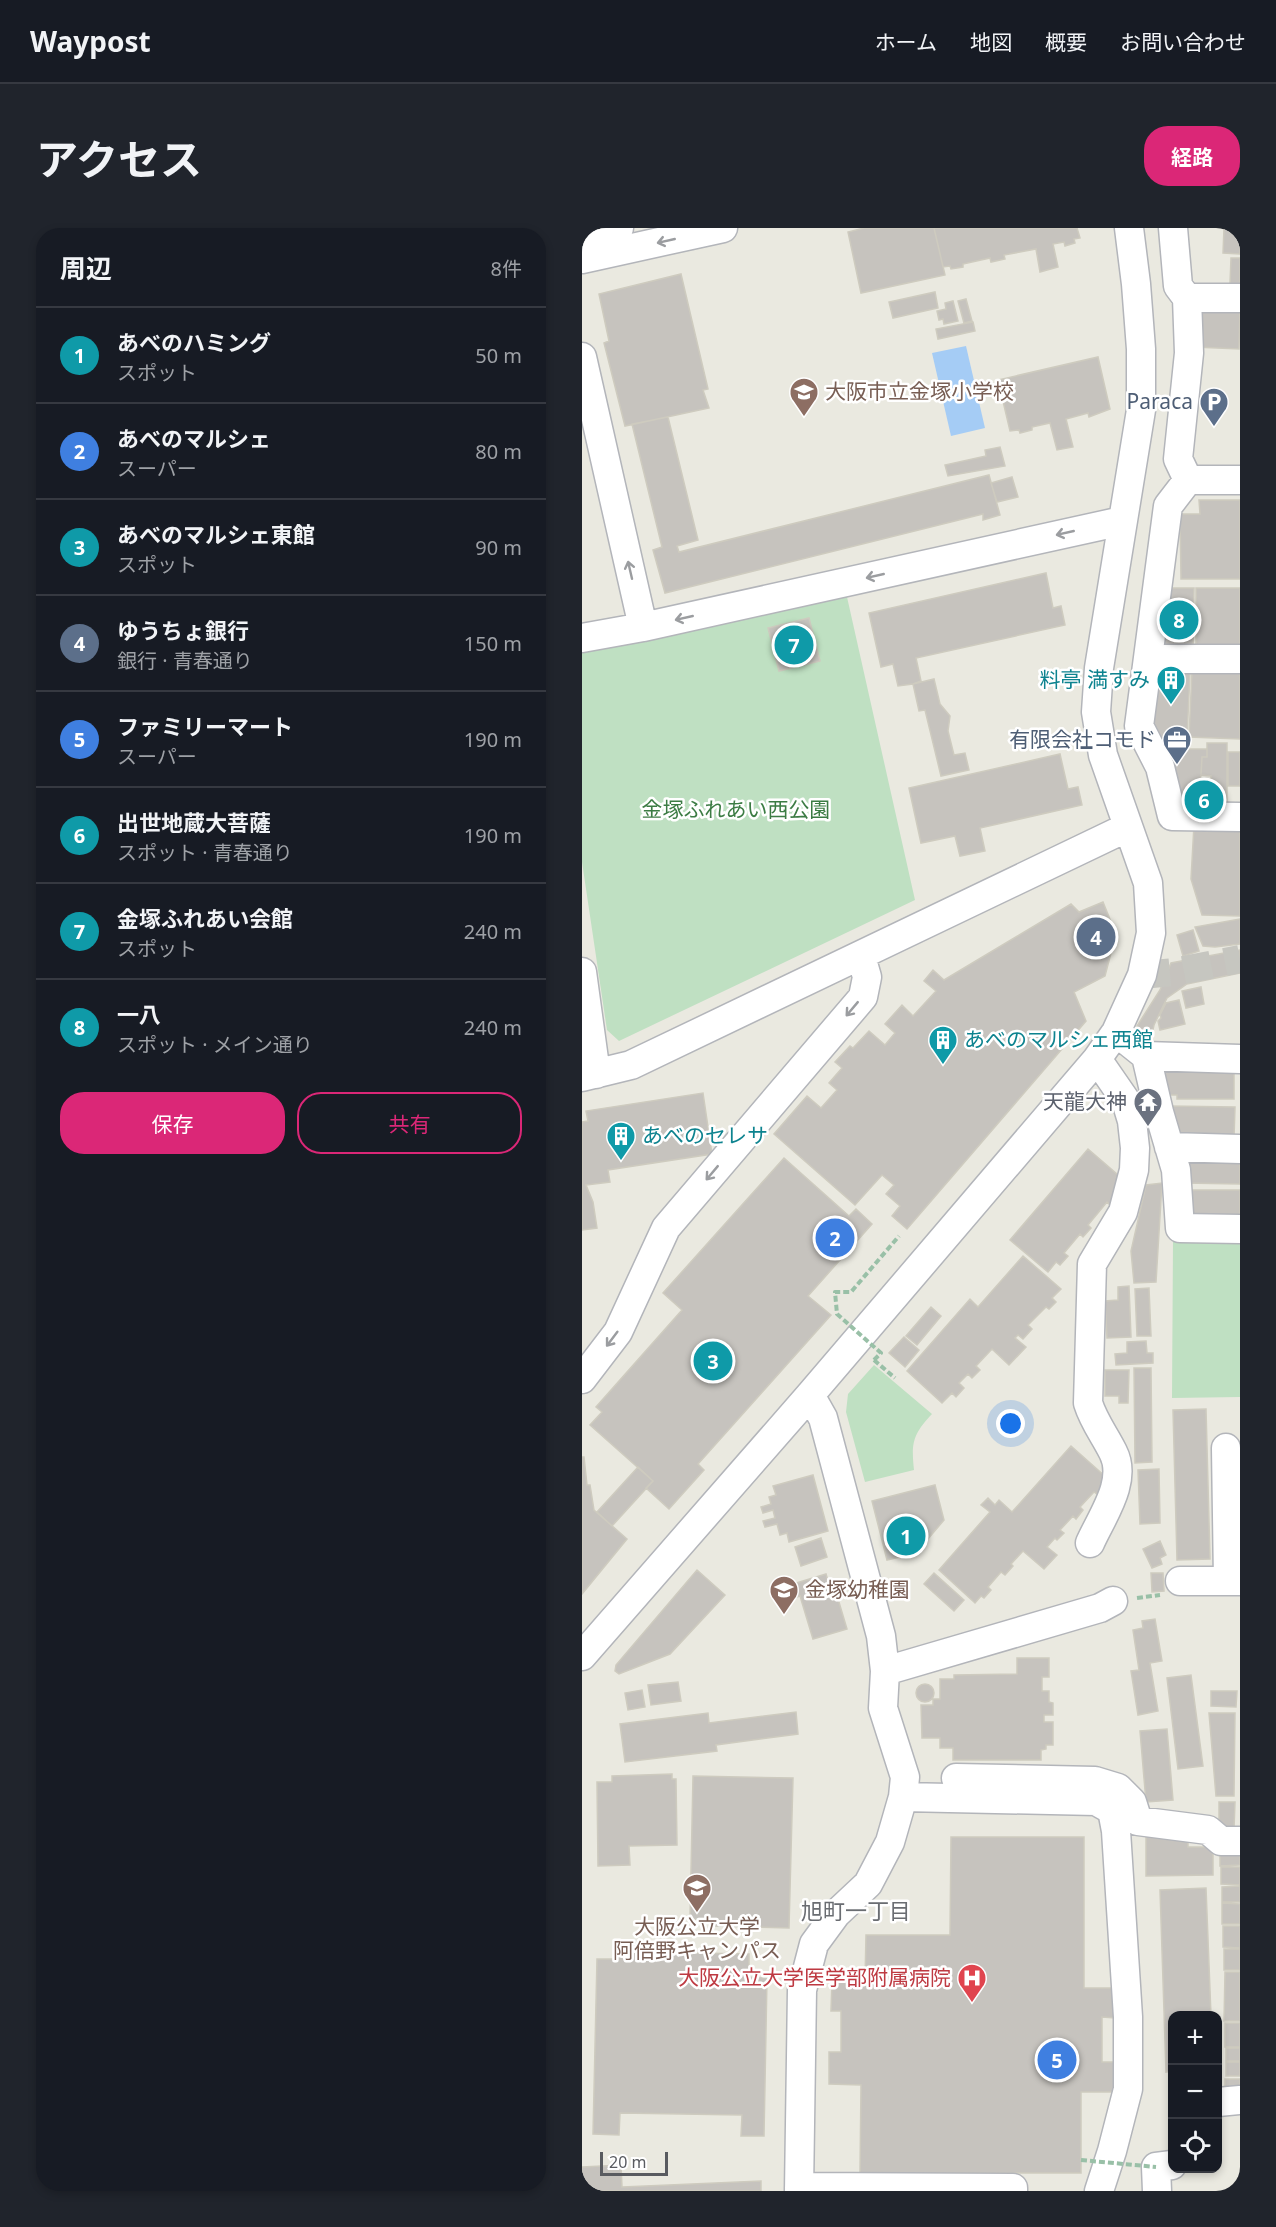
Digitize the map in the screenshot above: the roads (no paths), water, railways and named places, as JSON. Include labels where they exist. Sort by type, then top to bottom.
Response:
[{"type":"street","points":[[582,236],[619,228]]},
{"type":"street","points":[[582,259],[723,228]]},
{"type":"street","points":[[582,1656],[810,1395],[1096,1059],[1116,1032],[1142,975],[1151,933],[1148,883],[1103,755],[1096,712],[1100,668],[1141,410],[1139,316],[1129,228]]},
{"type":"street","points":[[1173,228],[1178,286],[1187,298],[1189,353],[1178,459],[1188,480]]},
{"type":"street","points":[[1187,298],[1240,298]]},
{"type":"street","points":[[582,357],[643,627]]},
{"type":"street","points":[[1188,480],[1240,480]]},
{"type":"street","points":[[1188,480],[1168,506],[1139,726],[1160,766],[1172,816],[1240,816]]},
{"type":"street","points":[[582,638],[643,627],[1122,521]]},
{"type":"street","points":[[1149,659],[1240,659]]},
{"type":"street","points":[[582,972],[589,1075],[631,1065],[1128,827]]},
{"type":"street","points":[[582,1379],[618,1332],[666,1228],[863,997],[867,977],[861,956]]},
{"type":"street","points":[[1116,1032],[1146,1056],[1240,1059]]},
{"type":"street","points":[[1146,1056],[1168,1147],[1176,1170],[1180,1228],[1240,1229]]},
{"type":"street","points":[[1090,1543],[1114,1491],[1119,1470],[1114,1453],[1094,1420],[1088,1403],[1092,1264],[1123,1212],[1134,1170],[1135,1148],[1132,1121],[1126,1101],[1096,1059]]},
{"type":"street","points":[[1168,1147],[1240,1149]]},
{"type":"street","points":[[810,1395],[823,1418],[881,1636],[885,1671],[883,1708],[904,1787],[890,1842],[868,1884],[836,1914],[814,1944],[802,1990],[799,2189],[1013,2188],[1013,2191]]},
{"type":"street","points":[[1180,1581],[1234,1581],[1226,1448]]},
{"type":"street","points":[[885,1671],[1100,1608],[1113,1601]]},
{"type":"street","points":[[904,1787],[1095,1781],[1118,1788],[1132,1802],[1138,1821],[1208,1830],[1221,1841],[1240,1841]]},
{"type":"street","points":[[904,1787],[1096,1801],[1112,1810],[1116,1831],[1128,2017],[1128,2089],[1112,2151],[1098,2191]]},
{"type":"street","points":[[1222,2102],[1240,2100]]},
{"type":"water","points":[[966,346],[985,428],[951,436],[932,353]]},
{"type":"tunnel","points":[[1142,975],[1174,972],[1240,959]]},
{"type":"place","name":"大阪市立金塚小学校","points":[[804,418]]},
{"type":"place","name":"Paraca","points":[[1214,428]]},
{"type":"place","name":"一八","points":[[1179,620]]},
{"type":"place","name":"金塚ふれあい会館","points":[[794,645]]},
{"type":"place","name":"料亭 満すみ","points":[[1171,706]]},
{"type":"place","name":"有限会社コモド","points":[[1177,766]]},
{"type":"place","name":"出世地蔵大菩薩","points":[[1204,800]]},
{"type":"place","name":"ゆうちょ銀行","points":[[1096,937]]},
{"type":"place","name":"あべのマルシェ西館","points":[[943,1066]]},
{"type":"place","name":"天龍大神","points":[[1148,1128]]},
{"type":"place","name":"あべのセレサ","points":[[621,1162]]},
{"type":"place","name":"あべのマルシェ","points":[[835,1238]]},
{"type":"place","name":"あべのマルシェ東館","points":[[713,1361]]},
{"type":"place","name":"あべのハミング","points":[[906,1536]]},
{"type":"place","name":"金塚幼稚園","points":[[784,1616]]},
{"type":"place","name":"大阪公立大学 阿倍野キャンパス","points":[[697,1914]]},
{"type":"place","name":"大阪公立大学医学部附属病院","points":[[972,2004]]},
{"type":"place","name":"ファミリーマート","points":[[1057,2060]]},
{"type":"district","name":"旭町一丁目","points":[[856,1911]]},
{"type":"park label","name":"金塚ふれあい西公園","points":[[736,810]]}]
